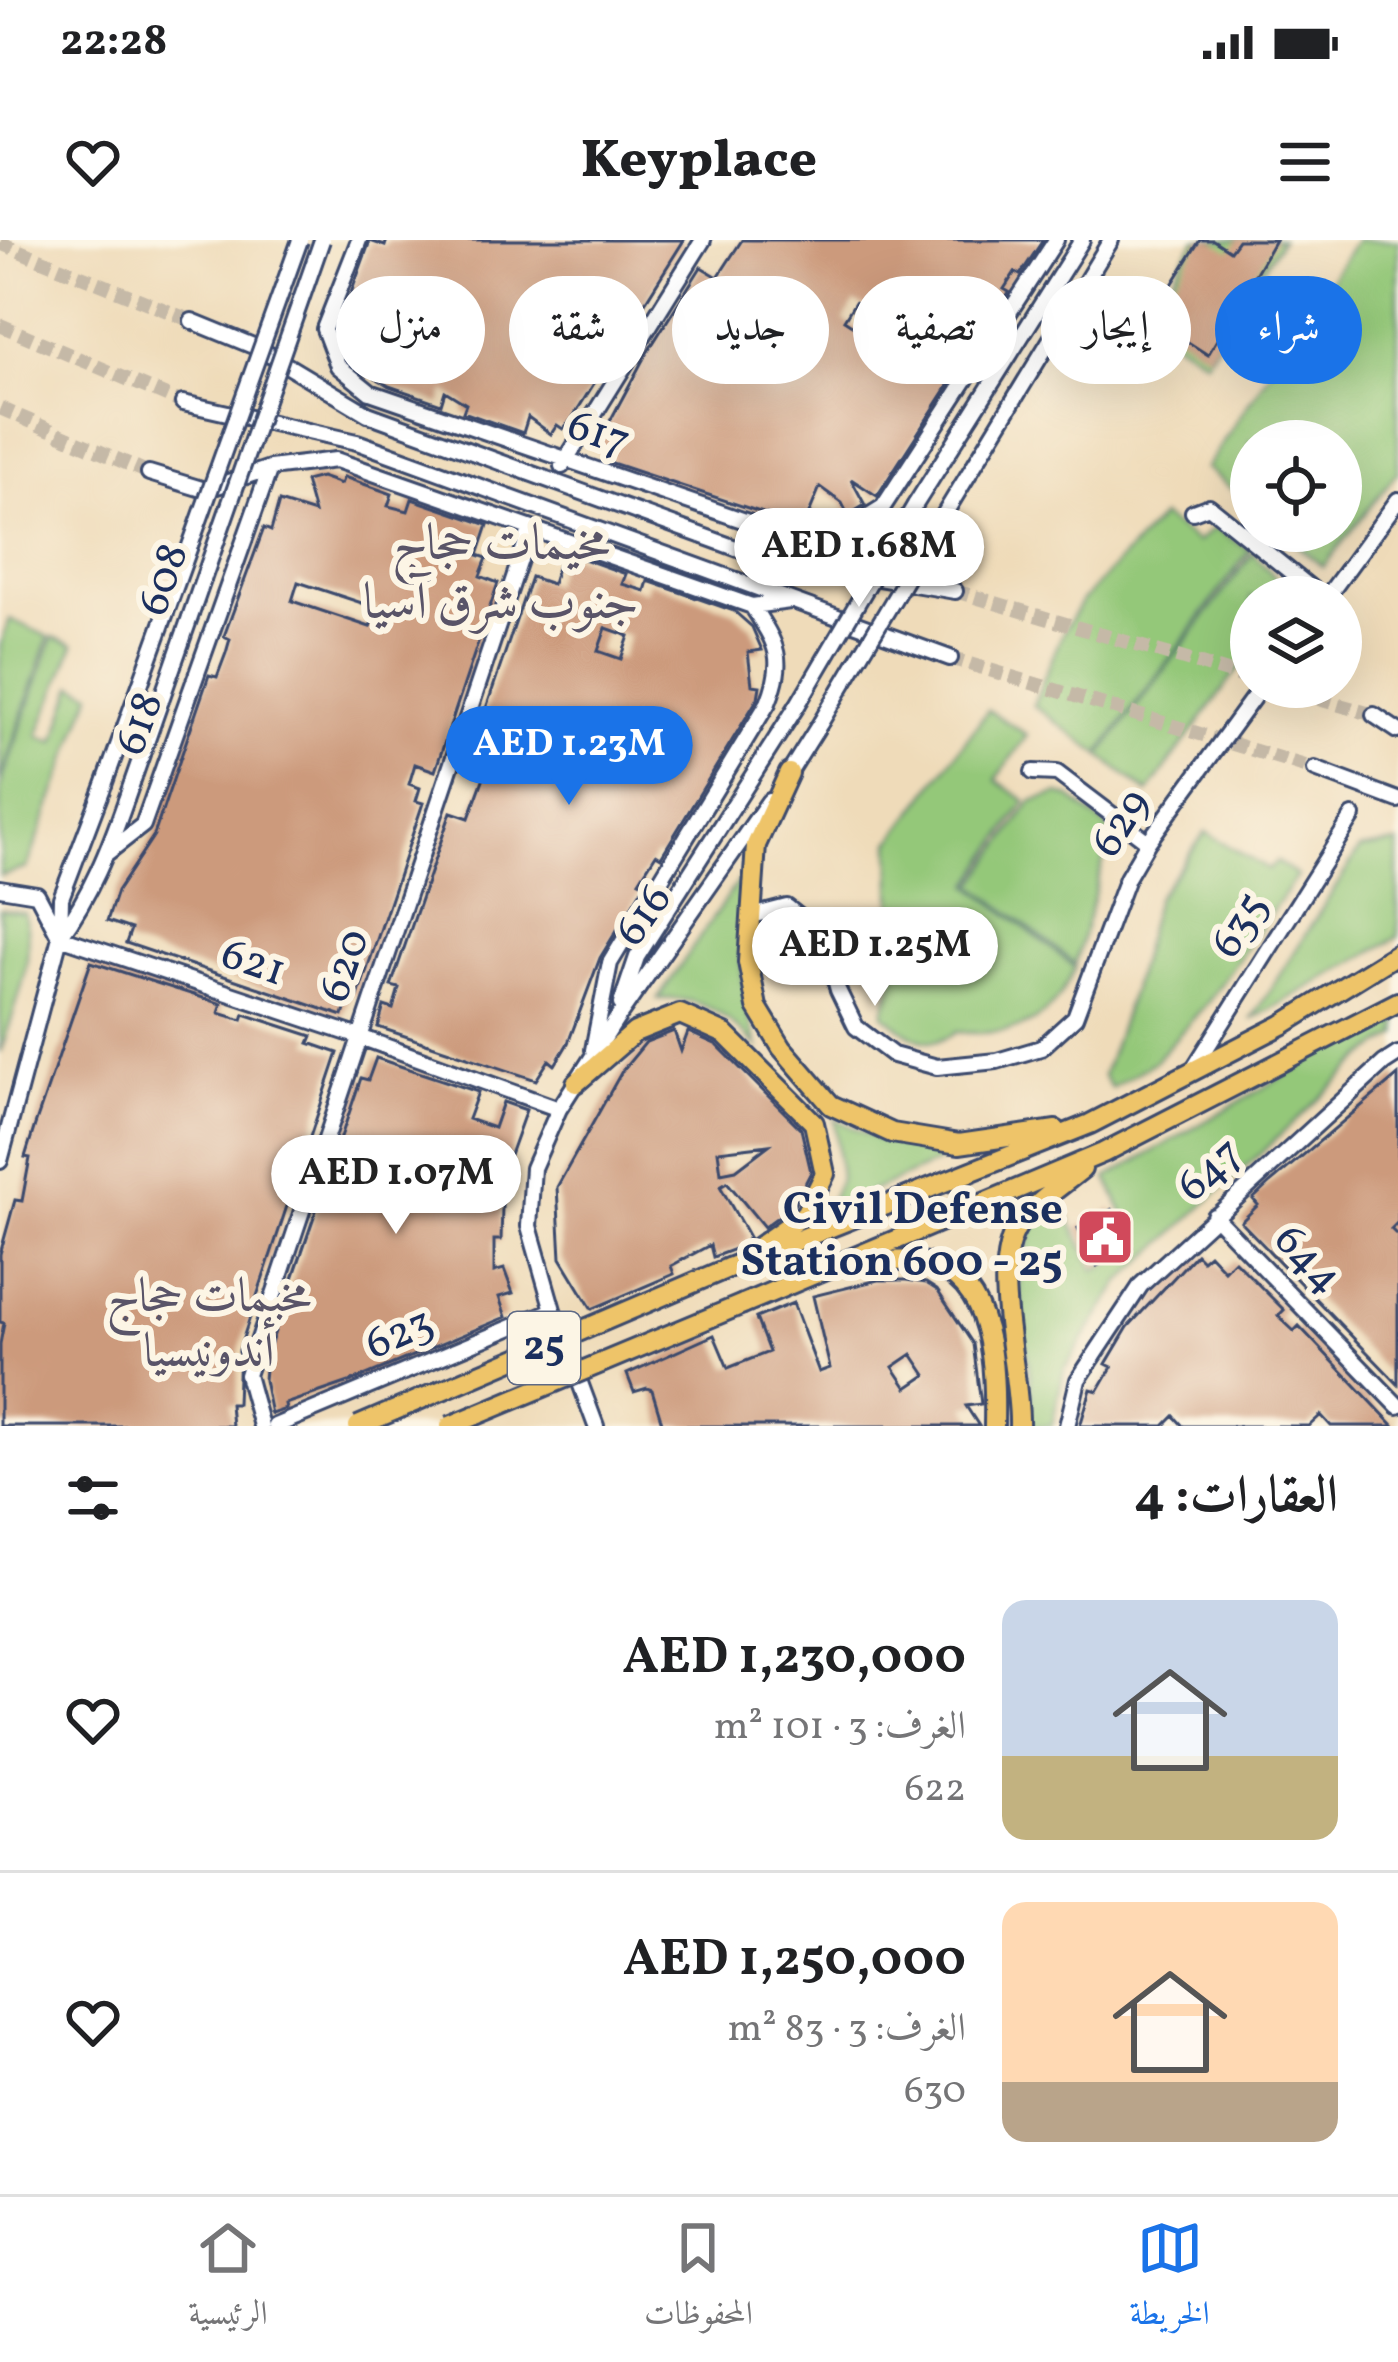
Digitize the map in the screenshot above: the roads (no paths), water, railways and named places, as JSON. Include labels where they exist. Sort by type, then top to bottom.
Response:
[{"type":"main road","points":[[789,773],[756,844],[748,962],[757,1007],[782,1048],[831,1105],[892,1133],[959,1144],[1090,1124]]},
{"type":"main road","name":"25","points":[[358,1426],[728,1268],[1090,1124],[1191,1073],[1398,953]]},
{"type":"main road","name":"25","points":[[450,1426],[1103,1153],[1371,1019],[1398,1001]]},
{"type":"main road","points":[[576,1083],[634,1032],[680,1014],[725,1034],[814,1123],[825,1174],[806,1214],[728,1268]]},
{"type":"main road","points":[[1019,1426],[1005,1271],[1009,1244],[1017,1226],[1035,1208],[1103,1153]]},
{"type":"main road","points":[[848,1262],[928,1263],[967,1289],[988,1339],[994,1426]]},
{"type":"street","name":"608","points":[[0,1161],[60,937],[61,898],[300,240]]},
{"type":"street","name":"608","points":[[60,937],[107,854],[322,240]]},
{"type":"street","name":"617","points":[[359,240],[324,328],[338,366],[370,392],[790,536],[846,530],[883,507],[1056,240]]},
{"type":"street","points":[[553,481],[703,240]]},
{"type":"street","name":"616","points":[[616,1020],[637,957],[1082,240]]},
{"type":"street","name":"616","points":[[596,1426],[553,1310],[529,1226],[533,1168],[559,1109],[789,773],[1111,240]]},
{"type":"street","points":[[192,320],[258,348],[368,414],[766,559],[955,591]]},
{"type":"street","points":[[183,403],[357,442],[950,658]]},
{"type":"street","points":[[148,472],[205,490],[270,468],[336,460],[752,606],[795,601]]},
{"type":"street","name":"618","points":[[107,854],[143,825],[270,468]]},
{"type":"street","points":[[1340,576],[1398,500]]},
{"type":"street","points":[[1193,512],[1209,506],[1297,576]]},
{"type":"street","name":"620","points":[[261,1426],[247,1375],[530,530]]},
{"type":"street","points":[[592,1058],[610,963],[768,703],[780,673],[771,636],[752,606]]},
{"type":"street","name":"629","points":[[752,916],[787,907],[823,936],[838,990],[856,1027],[893,1055],[937,1067],[997,1061],[1041,1048],[1075,1017],[1127,878],[1148,842],[1246,708]]},
{"type":"street","points":[[1374,715],[1398,731]]},
{"type":"street","points":[[1315,769],[1398,800]]},
{"type":"street","points":[[1033,772],[1058,773],[1148,842]]},
{"type":"street","name":"635","points":[[1191,1073],[1352,816]]},
{"type":"street","points":[[0,888],[38,894],[60,937]]},
{"type":"street","name":"621","points":[[60,937],[559,1109]]},
{"type":"street","name":"647","points":[[1066,1426],[1078,1380],[1141,1285],[1398,1054]]},
{"type":"street","name":"644","points":[[1214,1216],[1398,1406]]},
{"type":"street","name":"623","points":[[274,1426],[553,1310]]},
{"type":"tunnel","points":[[0,243],[192,321]]},
{"type":"tunnel","points":[[0,325],[183,403]]},
{"type":"tunnel","points":[[0,408],[149,473]]},
{"type":"tunnel","points":[[955,591],[1230,673]]},
{"type":"tunnel","points":[[950,658],[1315,769]]},
{"type":"tunnel","points":[[1350,708],[1374,715]]},
{"type":"place","name":"Civil Defense Station 600 - 25","points":[[1105,1237]]},
{"type":"district","name":"مخيمات حجاج جنوب شرق آسيا","points":[[501,574]]},
{"type":"district","name":"مخيمات حجاج أندونيسيا","points":[[209,1326]]}]
